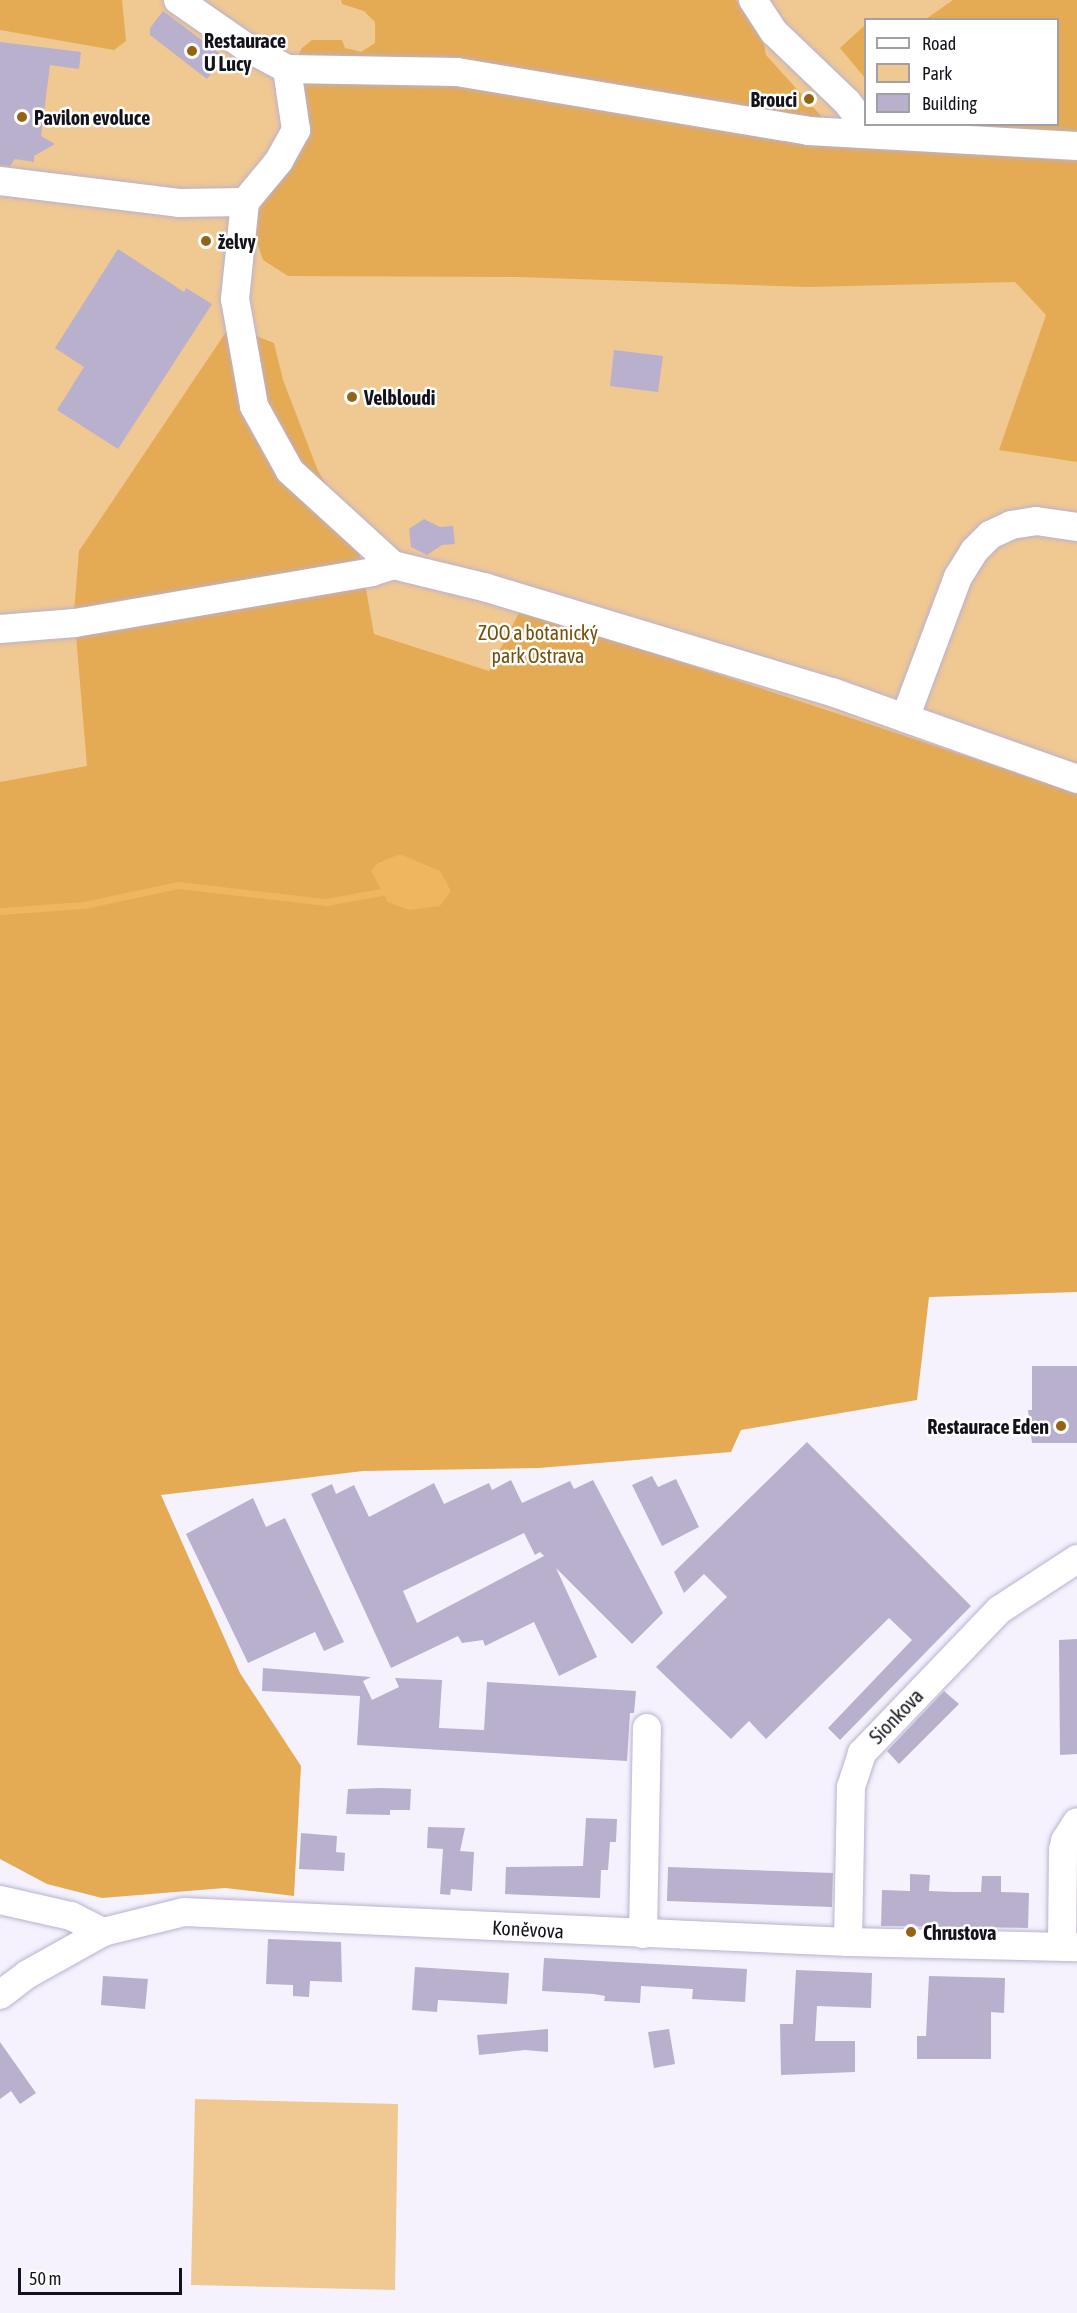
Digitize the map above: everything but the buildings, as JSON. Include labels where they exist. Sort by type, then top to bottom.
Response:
[{"type":"street","points":[[178,0],[246,47],[287,69],[457,72],[809,131],[1077,146]]},
{"type":"street","points":[[753,0],[774,32],[847,102],[864,125]]},
{"type":"street","points":[[287,69],[296,130],[279,162],[245,202],[235,299],[254,406],[290,471],[393,565],[487,588],[832,692],[1077,779]]},
{"type":"street","points":[[865,126],[870,133]]},
{"type":"street","points":[[0,181],[179,203],[245,202]]},
{"type":"street","points":[[904,718],[958,577],[974,551],[990,535],[1011,525],[1036,520],[1077,527]]},
{"type":"street","points":[[0,629],[75,623],[372,572],[393,565]]},
{"type":"street","name":"Sionkova","points":[[848,1942],[851,1787],[862,1753],[999,1610],[1077,1559]]},
{"type":"street","points":[[643,1934],[647,1728]]},
{"type":"street","points":[[1070,1947],[1063,1850],[1065,1840],[1077,1822]]},
{"type":"street","points":[[0,1900],[71,1916],[103,1932]]},
{"type":"street","name":"Koněvova","points":[[0,1995],[28,1974],[103,1932],[184,1912],[643,1934],[1070,1947]]},
{"type":"green space","name":"ZOO a botanický park Ostrava","points":[[0,0],[1077,0],[1077,1162],[0,1374]]},
{"type":"green space","points":[[0,0],[122,0],[126,41],[114,50],[0,30]]},
{"type":"green space","points":[[341,0],[736,0],[763,38],[766,55],[822,117],[864,121],[864,126],[1059,126],[1059,18],[927,18],[953,0],[1077,0],[1077,462],[999,450],[1046,315],[1015,282],[808,287],[518,277],[288,276],[263,260],[250,221],[264,191],[293,161],[296,59],[302,48],[312,40],[342,40],[345,48],[361,52],[375,43],[375,22],[364,11],[342,4]]},
{"type":"green space","points":[[864,26],[864,77],[840,48]]},
{"type":"green space","points":[[230,326],[274,343],[283,380],[318,471],[356,533],[374,634],[489,671],[521,609],[996,766],[1054,777],[1077,788],[1077,1292],[929,1297],[917,1400],[741,1430],[731,1452],[539,1468],[363,1471],[161,1495],[240,1673],[301,1766],[294,1896],[225,1888],[102,1898],[47,1884],[0,1859],[0,782],[87,766],[74,612],[79,551]]},
{"type":"green space","points":[[195,2099],[398,2104],[395,2290],[191,2285]]},
{"type":"shaded area","points":[[400,854],[440,871],[451,891],[440,906],[409,910],[388,902],[371,871],[378,863]]},
{"type":"waterway","points":[[0,911],[84,905],[178,885],[326,902],[381,892]]},
{"type":"place","name":"Restaurace U Lucy","points":[[192,51]]},
{"type":"place","name":"Brouci","points":[[809,99]]},
{"type":"place","name":"Pavilon evoluce","points":[[22,117]]},
{"type":"place","name":"želvy","points":[[206,241]]},
{"type":"place","name":"Velbloudi","points":[[352,397]]},
{"type":"place","name":"Restaurace Eden","points":[[1061,1426]]},
{"type":"place","name":"Chrustova","points":[[911,1932]]}]
